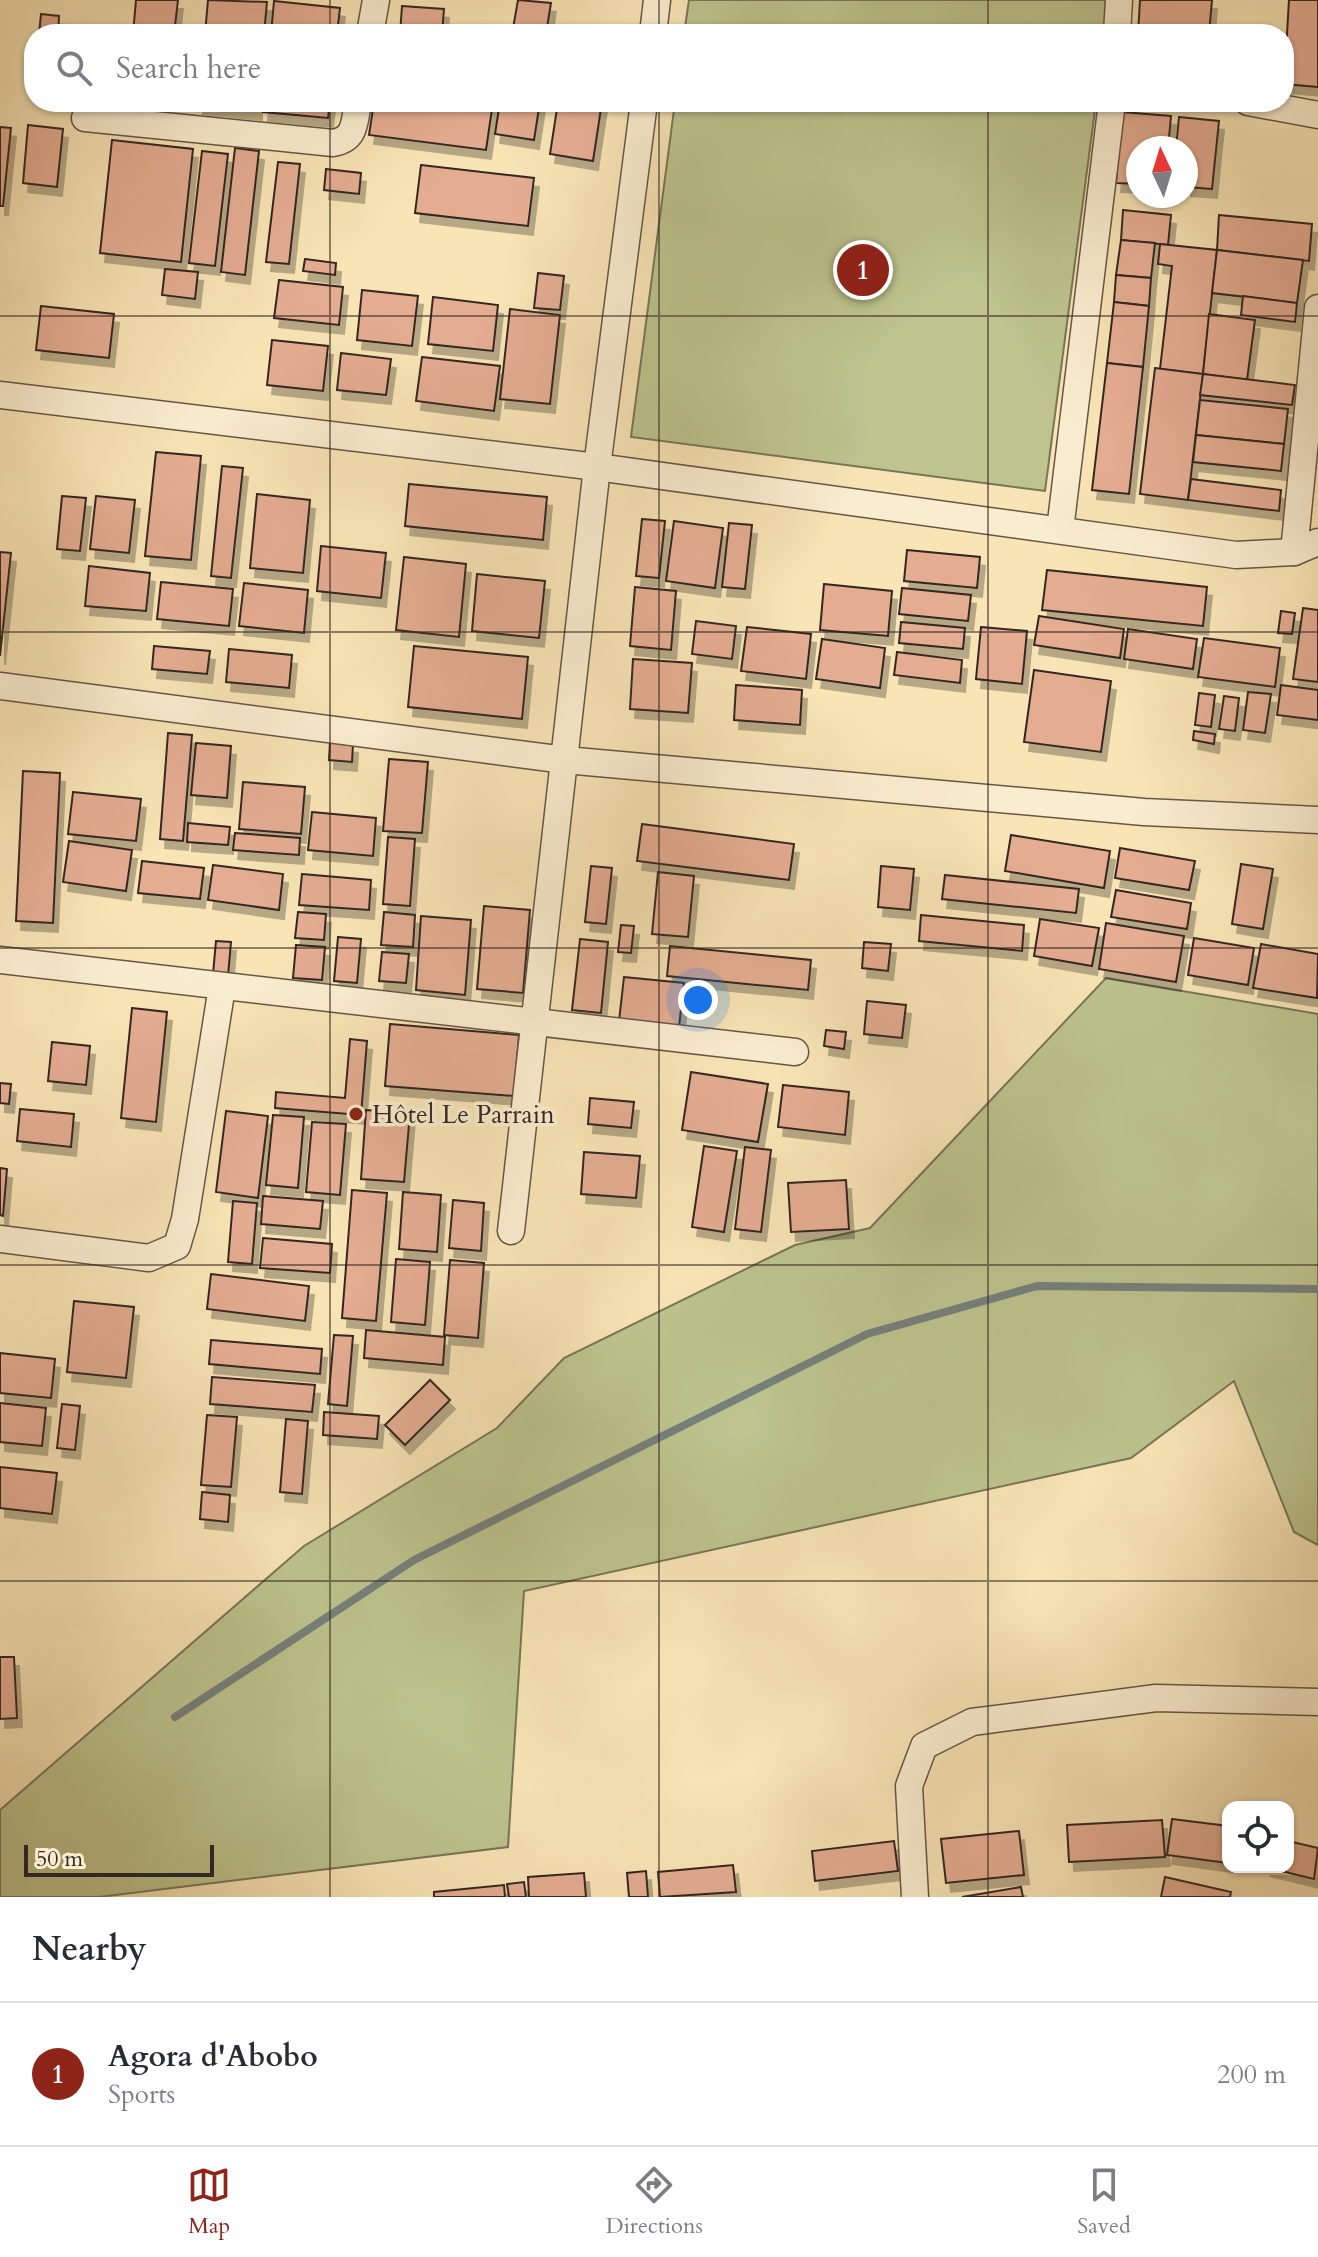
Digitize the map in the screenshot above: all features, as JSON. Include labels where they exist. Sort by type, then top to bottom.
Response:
[{"type":"street","points":[[372,24],[376,0]]},
{"type":"street","points":[[654,24],[657,0]]},
{"type":"street","points":[[1118,24],[1119,0]]},
{"type":"street","points":[[1294,111],[1318,115]]},
{"type":"street","points":[[85,118],[333,143],[352,136],[356,112]]},
{"type":"street","points":[[511,1231],[597,467],[643,112]]},
{"type":"street","points":[[1060,530],[1111,112]]},
{"type":"street","points":[[0,395],[597,467],[1236,555],[1306,547],[1318,308]]},
{"type":"street","points":[[0,686],[565,760],[1144,812],[1318,820]]},
{"type":"street","points":[[0,960],[795,1052]]},
{"type":"street","points":[[0,1239],[149,1258],[177,1246],[185,1219],[222,987]]},
{"type":"street","points":[[915,1897],[909,1786],[924,1746],[972,1722],[1156,1698],[1318,1702]]},
{"type":"green space","points":[[689,0],[1109,0],[1106,24],[685,24]]},
{"type":"green space","points":[[674,112],[1095,112],[1045,491],[631,437]]},
{"type":"green space","points":[[1106,978],[1318,1014],[1318,1545],[1294,1532],[1234,1381],[1131,1458],[524,1591],[508,1847],[99,1897],[0,1897],[0,1810],[304,1546],[497,1428],[564,1358],[795,1245],[870,1228]]},
{"type":"building","points":[[136,0],[178,0],[175,24],[134,24]]},
{"type":"building","points":[[208,0],[267,2],[265,24],[206,24]]},
{"type":"building","points":[[518,0],[551,3],[548,24],[514,24]]},
{"type":"building","points":[[1140,0],[1212,0],[1210,24],[1139,24]]},
{"type":"building","points":[[1289,0],[1318,0],[1318,87],[1294,85],[1294,24],[1288,24]]},
{"type":"building","points":[[274,1],[340,8],[338,24],[272,24]]},
{"type":"building","points":[[402,6],[444,9],[443,24],[401,24]]},
{"type":"building","points":[[41,14],[59,16],[59,24],[40,24]]},
{"type":"building","points":[[263,112],[329,112],[328,118]]},
{"type":"building","points":[[372,112],[492,112],[486,150],[369,135]]},
{"type":"building","points":[[498,112],[538,112],[534,140],[495,134]]},
{"type":"building","points":[[556,112],[600,112],[593,161],[550,154]]},
{"type":"building","points":[[1122,112],[1171,116],[1169,136],[1126,136],[1126,183],[1116,183]]},
{"type":"building","points":[[1179,117],[1219,121],[1212,189],[1198,188],[1198,136],[1177,136]]},
{"type":"building","points":[[28,125],[63,129],[57,187],[23,183]]},
{"type":"building","points":[[0,127],[11,128],[3,206],[0,206]]},
{"type":"building","points":[[112,140],[193,149],[181,262],[100,253]]},
{"type":"building","points":[[235,148],[259,151],[245,275],[221,272]]},
{"type":"building","points":[[202,151],[228,154],[215,266],[189,263]]},
{"type":"building","points":[[278,162],[300,164],[289,264],[266,262]]},
{"type":"building","points":[[421,165],[534,178],[528,226],[415,213]]},
{"type":"building","points":[[326,169],[361,173],[359,194],[324,190]]},
{"type":"building","points":[[1123,210],[1171,215],[1168,245],[1121,240]]},
{"type":"building","points":[[1219,215],[1312,224],[1309,261],[1217,250]]},
{"type":"building","points":[[1121,240],[1155,243],[1151,278],[1116,275]]},
{"type":"building","points":[[1160,244],[1217,250],[1203,374],[1160,369],[1172,266],[1158,264]]},
{"type":"building","points":[[1217,250],[1303,260],[1297,303],[1212,293]]},
{"type":"building","points":[[305,259],[336,263],[335,275],[303,271]]},
{"type":"building","points":[[165,269],[198,272],[195,299],[162,295]]},
{"type":"building","points":[[538,273],[564,276],[560,310],[534,308]]},
{"type":"building","points":[[1116,275],[1151,278],[1149,306],[1114,302]]},
{"type":"building","points":[[279,280],[343,287],[339,325],[274,318]]},
{"type":"building","points":[[362,290],[418,296],[412,346],[357,340]]},
{"type":"building","points":[[1243,296],[1297,303],[1295,322],[1241,315]]},
{"type":"building","points":[[433,297],[498,305],[493,351],[428,344]]},
{"type":"building","points":[[1114,302],[1149,306],[1143,367],[1107,363]]},
{"type":"building","points":[[41,306],[114,314],[109,358],[36,350]]},
{"type":"building","points":[[510,309],[560,315],[550,404],[500,399]]},
{"type":"building","points":[[1209,314],[1255,320],[1247,380],[1203,374]]},
{"type":"building","points":[[272,340],[328,346],[323,391],[267,385]]},
{"type":"building","points":[[341,353],[391,359],[386,395],[337,390]]},
{"type":"building","points":[[422,357],[500,366],[494,411],[416,401]]},
{"type":"building","points":[[1107,363],[1143,367],[1129,494],[1092,490]]},
{"type":"building","points":[[1155,368],[1203,374],[1188,500],[1140,494]]},
{"type":"building","points":[[1203,374],[1295,385],[1292,405],[1200,395]]},
{"type":"building","points":[[1200,400],[1288,409],[1284,444],[1196,435]]},
{"type":"building","points":[[1196,435],[1284,444],[1281,471],[1193,462]]},
{"type":"building","points":[[156,452],[201,456],[191,560],[145,556]]},
{"type":"building","points":[[222,466],[243,468],[231,578],[211,576]]},
{"type":"building","points":[[1191,479],[1281,490],[1279,511],[1188,500]]},
{"type":"building","points":[[409,484],[547,497],[543,540],[405,526]]},
{"type":"building","points":[[257,494],[310,500],[303,573],[250,568]]},
{"type":"building","points":[[62,496],[86,498],[80,551],[57,549]]},
{"type":"building","points":[[96,496],[135,500],[129,553],[90,549]]},
{"type":"building","points":[[642,519],[665,521],[659,578],[636,576]]},
{"type":"building","points":[[674,521],[723,528],[715,588],[666,581]]},
{"type":"building","points":[[729,523],[752,525],[745,589],[722,587]]},
{"type":"building","points":[[321,546],[386,553],[381,598],[317,591]]},
{"type":"building","points":[[907,550],[980,557],[977,588],[904,581]]},
{"type":"building","points":[[0,552],[11,553],[0,656]]},
{"type":"building","points":[[404,557],[466,564],[459,637],[396,630]]},
{"type":"building","points":[[89,566],[150,573],[146,611],[85,606]]},
{"type":"building","points":[[1047,570],[1207,587],[1203,626],[1042,610]]},
{"type":"building","points":[[477,574],[545,581],[539,638],[472,631]]},
{"type":"building","points":[[161,582],[233,589],[229,626],[157,619]]},
{"type":"building","points":[[244,583],[308,590],[304,633],[239,626]]},
{"type":"building","points":[[824,584],[892,591],[888,636],[820,630]]},
{"type":"building","points":[[635,587],[676,591],[671,650],[630,646]]},
{"type":"building","points":[[902,588],[971,595],[968,621],[899,614]]},
{"type":"building","points":[[1303,608],[1318,610],[1318,682],[1293,679]]},
{"type":"building","points":[[1281,611],[1295,613],[1292,634],[1278,633]]},
{"type":"building","points":[[1039,616],[1124,629],[1120,658],[1034,645]]},
{"type":"building","points":[[696,621],[736,626],[732,659],[692,654]]},
{"type":"building","points":[[901,622],[965,628],[963,649],[899,643]]},
{"type":"building","points":[[747,627],[811,634],[806,679],[741,671]]},
{"type":"building","points":[[981,627],[1027,631],[1022,684],[976,679]]},
{"type":"building","points":[[1128,629],[1197,639],[1193,669],[1124,659]]},
{"type":"building","points":[[1204,638],[1280,648],[1275,687],[1198,677]]},
{"type":"building","points":[[822,639],[885,648],[880,688],[816,679]]},
{"type":"building","points":[[154,646],[210,651],[207,674],[152,669]]},
{"type":"building","points":[[414,646],[528,657],[522,719],[408,707]]},
{"type":"building","points":[[229,649],[292,655],[289,688],[226,682]]},
{"type":"building","points":[[897,652],[962,660],[960,683],[894,675]]},
{"type":"building","points":[[633,659],[692,663],[688,713],[630,709]]},
{"type":"building","points":[[1034,670],[1111,681],[1101,752],[1024,742]]},
{"type":"building","points":[[736,685],[802,690],[800,725],[734,720]]},
{"type":"building","points":[[1281,685],[1318,690],[1318,720],[1277,715]]},
{"type":"building","points":[[1248,692],[1271,694],[1265,733],[1243,730]]},
{"type":"building","points":[[1199,693],[1215,695],[1211,727],[1195,725]]},
{"type":"building","points":[[1224,696],[1239,698],[1235,731],[1219,729]]},
{"type":"building","points":[[1194,731],[1215,734],[1214,744],[1193,740]]},
{"type":"building","points":[[168,733],[192,735],[183,841],[160,839]]},
{"type":"building","points":[[330,742],[353,744],[352,762],[329,760]]},
{"type":"building","points":[[196,743],[231,746],[227,798],[191,795]]},
{"type":"building","points":[[389,759],[428,762],[422,833],[383,831]]},
{"type":"building","points":[[23,771],[60,773],[53,923],[16,921]]},
{"type":"building","points":[[243,782],[305,787],[301,834],[239,829]]},
{"type":"building","points":[[73,792],[141,799],[136,841],[68,834]]},
{"type":"building","points":[[312,812],[376,818],[373,856],[308,850]]},
{"type":"building","points":[[188,823],[230,827],[228,845],[187,842]]},
{"type":"building","points":[[642,824],[794,844],[789,880],[637,861]]},
{"type":"building","points":[[235,833],[300,838],[299,855],[233,850]]},
{"type":"building","points":[[1011,835],[1110,851],[1104,888],[1005,871]]},
{"type":"building","points":[[388,837],[415,839],[410,906],[383,904]]},
{"type":"building","points":[[69,841],[132,850],[126,891],[63,882]]},
{"type":"building","points":[[1120,848],[1195,861],[1189,890],[1115,878]]},
{"type":"building","points":[[142,861],[204,868],[200,899],[138,893]]},
{"type":"building","points":[[1241,864],[1273,869],[1263,929],[1232,924]]},
{"type":"building","points":[[213,865],[283,874],[279,910],[208,900]]},
{"type":"building","points":[[591,866],[612,868],[606,924],[585,922]]},
{"type":"building","points":[[881,866],[914,869],[910,910],[878,907]]},
{"type":"building","points":[[658,872],[694,876],[688,937],[652,934]]},
{"type":"building","points":[[302,874],[371,880],[369,910],[299,905]]},
{"type":"building","points":[[945,875],[1079,889],[1076,913],[942,899]]},
{"type":"building","points":[[1116,890],[1191,903],[1187,929],[1111,917]]},
{"type":"building","points":[[484,906],[530,910],[523,993],[477,989]]},
{"type":"building","points":[[298,912],[326,914],[324,940],[295,938]]},
{"type":"building","points":[[384,912],[415,915],[413,947],[381,945]]},
{"type":"building","points":[[921,915],[1024,925],[1022,951],[919,941]]},
{"type":"building","points":[[421,916],[471,920],[465,995],[416,990]]},
{"type":"building","points":[[1040,919],[1099,928],[1092,966],[1034,956]]},
{"type":"building","points":[[1106,923],[1184,936],[1176,982],[1099,969]]},
{"type":"building","points":[[621,925],[634,926],[631,953],[618,952]]},
{"type":"building","points":[[338,937],[361,939],[357,983],[334,981]]},
{"type":"building","points":[[1194,938],[1254,948],[1248,985],[1188,975]]},
{"type":"building","points":[[580,939],[608,942],[601,1013],[572,1010]]},
{"type":"building","points":[[216,941],[231,942],[228,976],[213,974]]},
{"type":"building","points":[[864,942],[891,944],[888,971],[862,968]]},
{"type":"building","points":[[1261,944],[1318,954],[1317,998],[1253,988]]},
{"type":"building","points":[[296,945],[325,947],[322,980],[293,978]]},
{"type":"building","points":[[670,946],[811,960],[808,990],[667,976]]},
{"type":"building","points":[[382,952],[409,954],[406,983],[379,981]]},
{"type":"building","points":[[624,977],[684,983],[679,1027],[619,1021]]},
{"type":"building","points":[[867,1001],[906,1005],[902,1038],[864,1034]]},
{"type":"building","points":[[132,1008],[167,1012],[156,1122],[121,1118]]},
{"type":"building","points":[[390,1024],[519,1035],[514,1096],[385,1086]]},
{"type":"building","points":[[826,1030],[846,1032],[844,1049],[824,1046]]},
{"type":"building","points":[[350,1039],[367,1041],[361,1115],[275,1108],[276,1092],[345,1098]]},
{"type":"building","points":[[52,1042],[90,1046],[86,1085],[48,1081]]},
{"type":"building","points":[[691,1072],[768,1084],[758,1142],[682,1130]]},
{"type":"building","points":[[0,1083],[11,1084],[9,1104],[0,1103]]},
{"type":"building","points":[[783,1085],[849,1092],[845,1135],[778,1127]]},
{"type":"building","points":[[590,1098],[634,1102],[631,1128],[588,1124]]},
{"type":"building","points":[[20,1109],[74,1114],[71,1147],[17,1141]]},
{"type":"building","points":[[366,1110],[410,1113],[404,1182],[361,1179]]},
{"type":"building","points":[[226,1111],[268,1116],[258,1198],[216,1192]]},
{"type":"building","points":[[273,1115],[304,1117],[298,1188],[266,1185]]},
{"type":"building","points":[[312,1122],[346,1124],[340,1195],[306,1192]]},
{"type":"building","points":[[704,1146],[737,1151],[724,1232],[692,1227]]},
{"type":"building","points":[[745,1147],[771,1150],[761,1232],[735,1229]]},
{"type":"building","points":[[584,1152],[640,1156],[636,1198],[581,1194]]},
{"type":"building","points":[[0,1168],[7,1169],[3,1216],[0,1215]]},
{"type":"building","points":[[846,1180],[849,1229],[791,1232],[788,1183]]},
{"type":"building","points":[[352,1190],[387,1193],[376,1321],[342,1318]]},
{"type":"building","points":[[403,1192],[441,1195],[437,1252],[399,1249]]},
{"type":"building","points":[[263,1196],[323,1201],[320,1229],[261,1224]]},
{"type":"building","points":[[453,1200],[484,1203],[481,1251],[449,1248]]},
{"type":"building","points":[[233,1201],[257,1203],[252,1264],[228,1262]]},
{"type":"building","points":[[263,1238],[332,1244],[330,1273],[260,1268]]},
{"type":"building","points":[[396,1259],[430,1262],[425,1325],[391,1322]]},
{"type":"building","points":[[450,1260],[484,1263],[478,1338],[444,1335]]},
{"type":"building","points":[[211,1274],[309,1286],[305,1321],[207,1309]]},
{"type":"building","points":[[74,1301],[134,1307],[126,1378],[67,1372]]},
{"type":"building","points":[[366,1330],[445,1337],[443,1365],[364,1358]]},
{"type":"building","points":[[334,1335],[353,1336],[347,1406],[328,1404]]},
{"type":"building","points":[[211,1340],[322,1349],[320,1374],[209,1364]]},
{"type":"building","points":[[0,1353],[55,1359],[51,1398],[0,1393]]},
{"type":"building","points":[[212,1377],[315,1385],[312,1412],[210,1404]]},
{"type":"building","points":[[430,1380],[450,1400],[405,1445],[385,1425]]},
{"type":"building","points":[[0,1403],[46,1408],[42,1446],[0,1442]]},
{"type":"building","points":[[62,1404],[80,1406],[75,1450],[57,1448]]},
{"type":"building","points":[[324,1412],[379,1416],[377,1439],[323,1435]]},
{"type":"building","points":[[207,1415],[237,1417],[231,1487],[201,1485]]},
{"type":"building","points":[[286,1419],[308,1421],[302,1494],[280,1492]]},
{"type":"building","points":[[0,1467],[57,1473],[52,1514],[0,1508]]},
{"type":"building","points":[[202,1492],[230,1495],[228,1522],[200,1519]]},
{"type":"building","points":[[0,1657],[14,1657],[17,1718],[0,1719]]},
{"type":"building","points":[[1172,1819],[1222,1825],[1222,1862],[1167,1855]]},
{"type":"building","points":[[1162,1820],[1165,1857],[1069,1862],[1067,1825]]},
{"type":"building","points":[[1019,1831],[1024,1875],[946,1883],[941,1839]]},
{"type":"building","points":[[894,1841],[898,1871],[815,1881],[812,1851]]},
{"type":"building","points":[[1294,1842],[1318,1848],[1314,1879],[1290,1873],[1294,1873]]},
{"type":"building","points":[[733,1865],[736,1892],[660,1897],[658,1872]]},
{"type":"building","points":[[646,1871],[648,1897],[629,1897],[627,1873]]},
{"type":"building","points":[[584,1873],[586,1897],[529,1897],[528,1877]]},
{"type":"building","points":[[1165,1877],[1231,1892],[1230,1897],[1161,1897]]},
{"type":"building","points":[[524,1882],[526,1897],[509,1897],[507,1884]]},
{"type":"building","points":[[504,1885],[505,1897],[434,1897],[434,1892]]},
{"type":"building","points":[[1021,1887],[1023,1897],[962,1897]]},
{"type":"waterway","points":[[175,1717],[414,1560],[867,1334],[1037,1286],[1318,1289]]},
{"type":"place","name":"Agora d'Abobo","points":[[863,270]]},
{"type":"place","name":"Hôtel Le Parrain","points":[[356,1114]]}]
